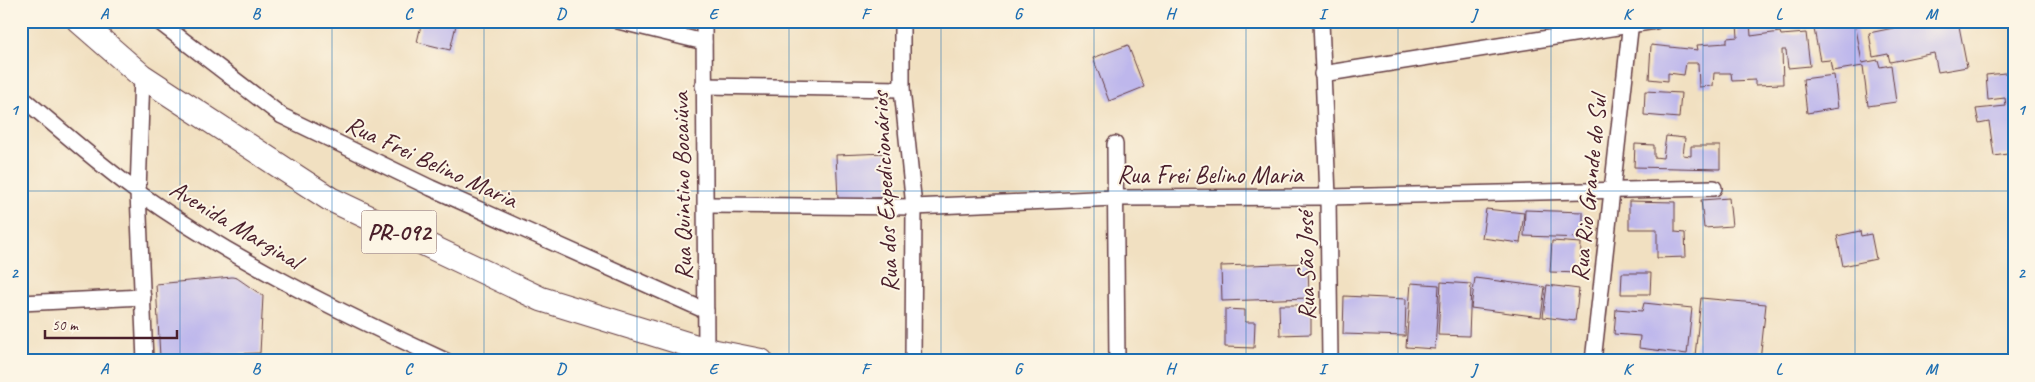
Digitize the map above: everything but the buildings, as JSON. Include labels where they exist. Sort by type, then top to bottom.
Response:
[{"type":"main road","name":"PR-092","points":[[79,21],[142,76],[330,199],[541,299],[706,350],[761,361]]},
{"type":"street","name":"Rua Frei Belino Maria","points":[[158,21],[282,116],[431,188],[706,311]]},
{"type":"street","points":[[618,21],[704,42]]},
{"type":"street","name":"Rua Quintino Bocaiúva","points":[[704,21],[706,350]]},
{"type":"street","name":"Rua dos Expedicionários","points":[[902,21],[902,89],[914,207],[913,361]]},
{"type":"street","name":"Rua São José","points":[[1321,21],[1328,197],[1330,361]]},
{"type":"street","points":[[1322,74],[1630,23],[1654,21]]},
{"type":"street","name":"Rua Rio Grande do Sul","points":[[1593,361],[1630,23]]},
{"type":"street","points":[[142,76],[138,192],[145,361]]},
{"type":"street","points":[[704,86],[902,89]]},
{"type":"street","name":"Avenida Marginal","points":[[21,97],[138,192],[214,242],[343,313],[446,361]]},
{"type":"street","points":[[1115,144],[1117,361]]},
{"type":"street","name":"Rua Frei Belino Maria","points":[[706,205],[914,207],[1116,198],[1328,197],[1714,188]]},
{"type":"street","points":[[21,303],[143,297]]}]
